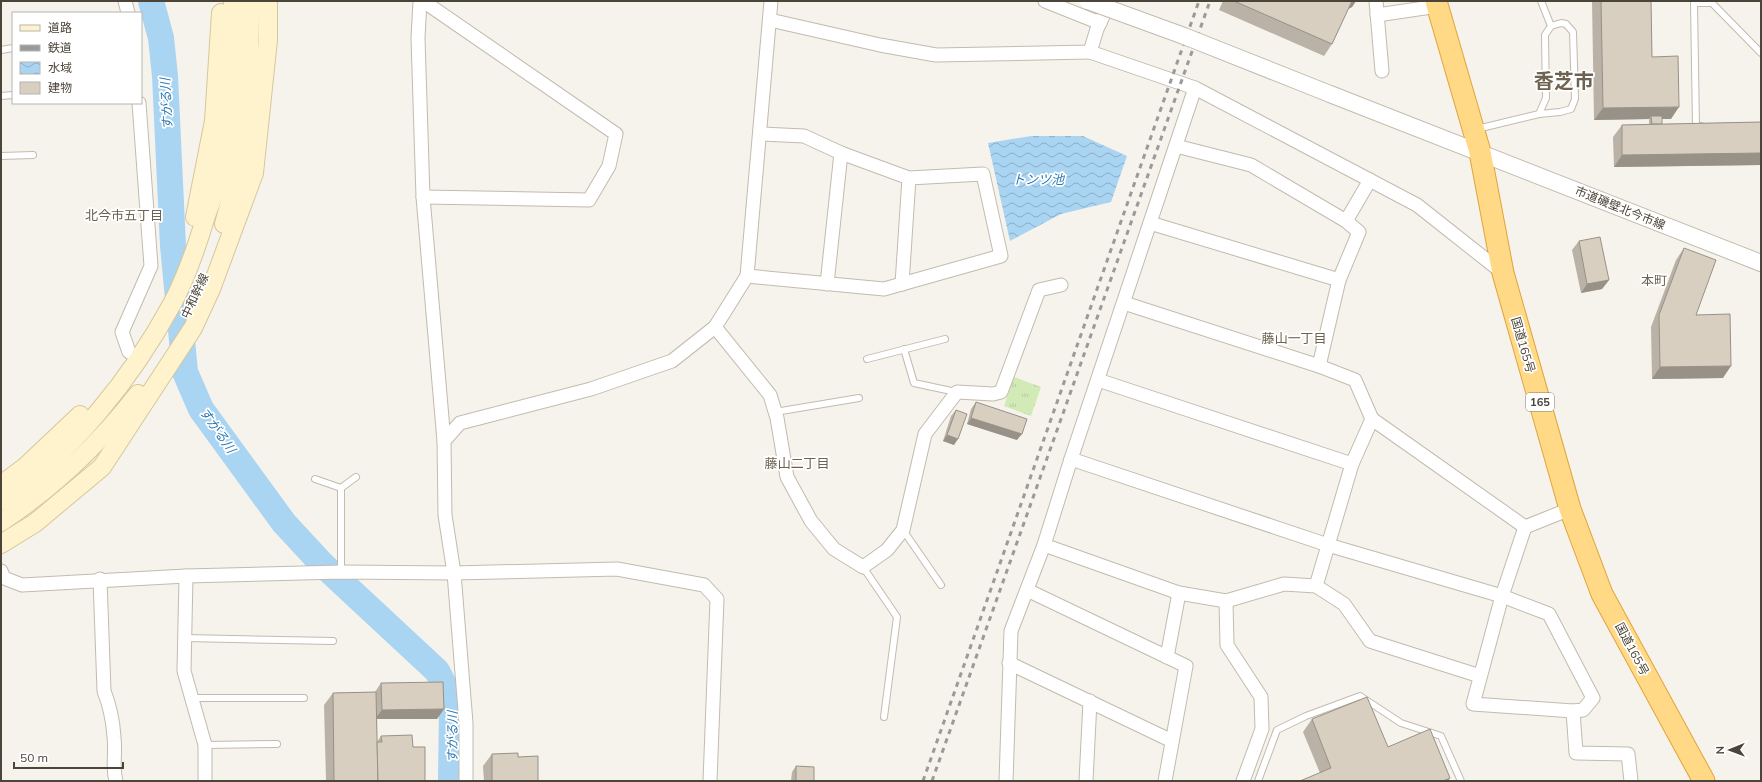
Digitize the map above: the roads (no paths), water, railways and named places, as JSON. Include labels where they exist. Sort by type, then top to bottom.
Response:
[{"type":"highway","name":"国道165号","points":[[1437,4],[1480,152],[1502,272],[1570,509],[1602,594],[1704,781]]},
{"type":"main road","points":[[1,485],[25,468],[85,411],[129,352],[157,308],[180,264],[198,207],[214,121],[222,1]]},
{"type":"main road","name":"中和幹線","points":[[1,501],[57,456],[100,411],[134,365],[172,303],[196,248],[218,179],[229,106],[233,1]]},
{"type":"main road","name":"中和幹線","points":[[1,522],[22,508],[71,469],[115,424],[148,380],[188,314],[213,257],[235,187],[247,109],[250,1]]},
{"type":"main road","points":[[1,544],[35,523],[102,467],[194,328],[211,290],[254,173],[268,40],[268,1]]},
{"type":"street","points":[[125,1],[128,12]]},
{"type":"street","points":[[423,197],[589,200],[609,166],[616,134],[422,1],[418,38],[423,197],[444,441],[446,515],[454,573],[466,723],[466,781]]},
{"type":"street","points":[[444,441],[460,423],[591,389],[672,360],[715,327],[747,276],[771,1]]},
{"type":"street","points":[[1045,1],[1100,23]]},
{"type":"street","name":"市道磯壁北今市線","points":[[1088,1],[1184,36],[1761,264]]},
{"type":"street","points":[[1090,52],[1100,23],[1110,1]]},
{"type":"street","points":[[1376,1],[1382,71]]},
{"type":"street","points":[[1377,15],[1437,4]]},
{"type":"street","points":[[770,20],[880,45],[936,55],[1090,52],[1195,88],[1417,204],[1502,272]]},
{"type":"street","points":[[1006,781],[1011,631],[1044,545],[1071,459],[1195,88]]},
{"type":"street","points":[[129,352],[122,332],[150,266],[140,104]]},
{"type":"street","points":[[747,276],[884,288],[1001,256],[983,174],[909,178],[841,153],[804,136],[760,134]]},
{"type":"street","points":[[1176,146],[1251,165],[1346,221],[1359,232],[1339,280],[1319,366]]},
{"type":"street","points":[[827,284],[841,153]]},
{"type":"street","points":[[902,284],[909,178]]},
{"type":"street","points":[[1346,221],[1370,180]]},
{"type":"street","points":[[1150,223],[1339,280]]},
{"type":"street","points":[[715,327],[770,395],[775,412],[787,477],[812,522],[834,549],[863,567],[887,550],[903,530],[925,434],[957,392],[993,394],[1001,392],[1039,290],[1061,285]]},
{"type":"street","points":[[1124,303],[1319,366],[1355,380],[1372,419],[1525,527]]},
{"type":"street","points":[[1098,380],[1352,464]]},
{"type":"street","points":[[1316,586],[1352,464],[1372,419]]},
{"type":"street","points":[[1071,459],[1328,545],[1502,596],[1549,614],[1593,698],[1583,710],[1573,711],[1473,704],[1502,596],[1525,527],[1570,509]]},
{"type":"street","points":[[1044,545],[1179,593],[1226,601],[1284,584],[1316,586],[1344,604],[1370,641],[1480,676]]},
{"type":"street","points":[[1,571],[4,578],[22,585],[100,579],[319,572],[454,573],[617,569],[704,585],[717,599],[710,781]]},
{"type":"street","points":[[186,576],[184,671],[205,745],[205,781]]},
{"type":"street","points":[[100,579],[104,691],[108,703],[114,737],[114,774],[116,781]]},
{"type":"street","points":[[1027,590],[1186,666],[1165,781]]},
{"type":"street","points":[[1167,657],[1179,593]]},
{"type":"street","points":[[1226,601],[1227,644],[1261,697],[1262,729],[1243,781]]},
{"type":"street","points":[[1009,663],[1172,741]]},
{"type":"street","points":[[1086,781],[1090,701]]},
{"type":"street","points":[[1573,711],[1576,753],[1628,754],[1631,781]]},
{"type":"lane","points":[[1541,1],[1551,26]]},
{"type":"lane","points":[[1711,126],[1696,126],[1694,3],[1711,2],[1761,53]]},
{"type":"lane","points":[[1473,130],[1539,114],[1560,112],[1571,109],[1574,99],[1573,32],[1566,24],[1556,24],[1551,26],[1545,34],[1546,98],[1539,114]]},
{"type":"lane","points":[[1,50],[12,48]]},
{"type":"lane","points":[[1,96],[12,95]]},
{"type":"lane","points":[[1,156],[33,155]]},
{"type":"lane","points":[[867,359],[944,339]]},
{"type":"lane","points":[[904,350],[914,382],[957,392]]},
{"type":"lane","points":[[775,412],[859,398]]},
{"type":"lane","points":[[341,488],[356,477]]},
{"type":"lane","points":[[315,479],[341,488]]},
{"type":"lane","points":[[341,488],[341,572]]},
{"type":"lane","points":[[903,530],[941,585]]},
{"type":"lane","points":[[863,567],[897,617],[884,717]]},
{"type":"lane","points":[[185,638],[333,640]]},
{"type":"lane","points":[[1258,781],[1276,730],[1306,716],[1360,696],[1401,723],[1441,736],[1460,781]]},
{"type":"lane","points":[[191,698],[304,698]]},
{"type":"lane","points":[[205,745],[277,744]]},
{"type":"water","name":"トンツ池","points":[[1031,136],[1083,136],[1127,156],[1111,202],[1061,214],[1010,241],[988,143]]},
{"type":"waterway","name":"すがる川","points":[[151,1],[161,38],[165,76],[173,246],[185,372],[201,409],[284,523],[322,564],[437,671],[448,692],[452,708],[451,781]]},
{"type":"railway","points":[[923,781],[1199,1]]},
{"type":"railway","points":[[932,781],[1210,1]]},
{"type":"district","name":"香芝市","points":[[1564,81]]},
{"type":"district","name":"北今市五丁目","points":[[124,215]]},
{"type":"district","name":"本町","points":[[1654,280]]},
{"type":"district","name":"藤山一丁目","points":[[1294,338]]},
{"type":"district","name":"藤山二丁目","points":[[797,463]]}]
